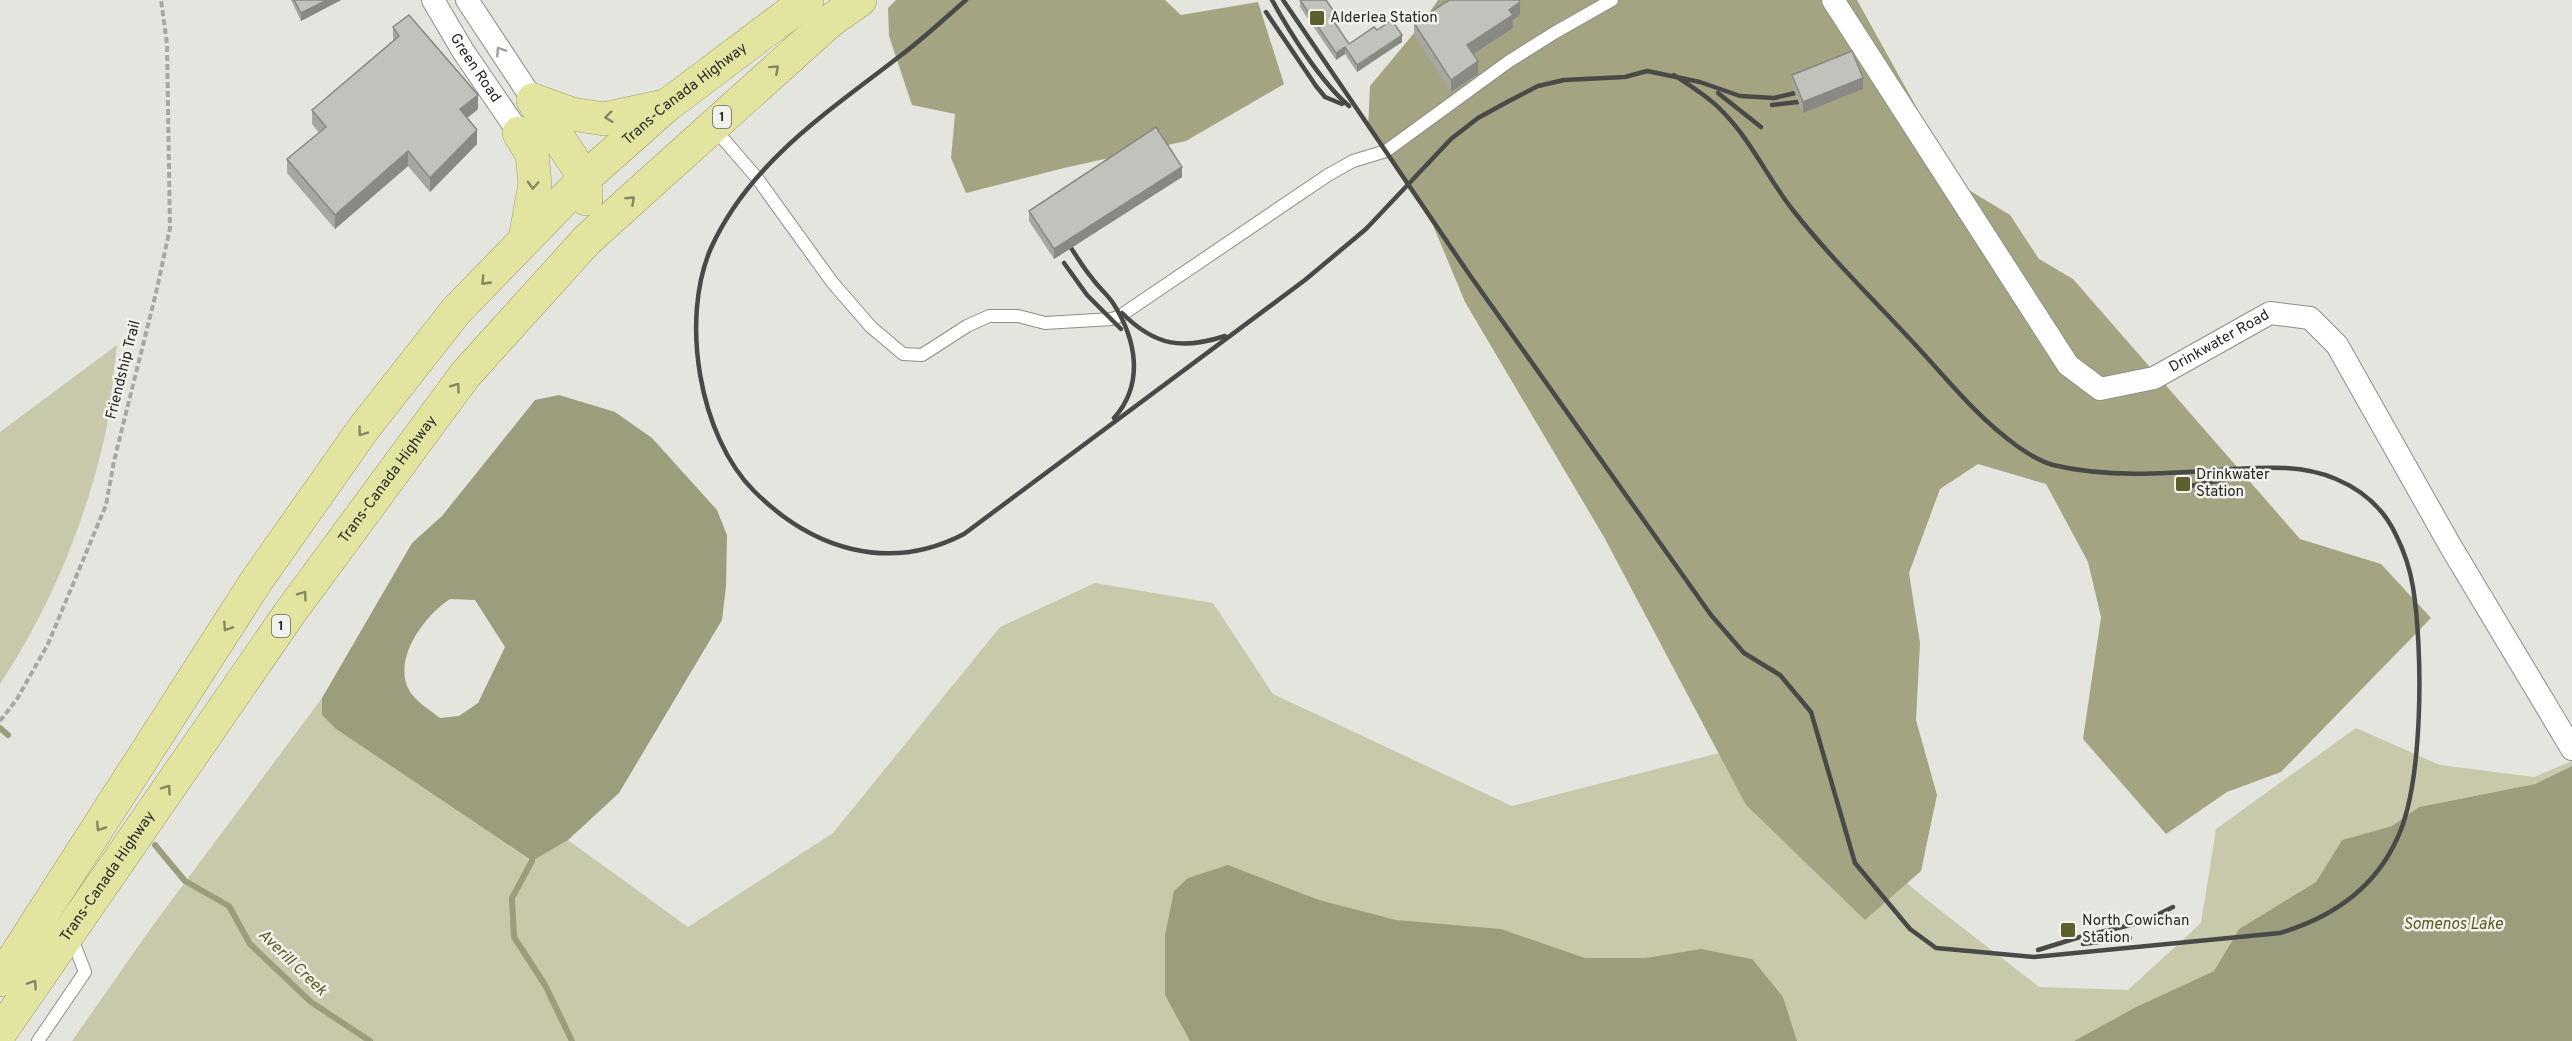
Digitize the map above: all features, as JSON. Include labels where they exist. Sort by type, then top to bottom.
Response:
[{"type":"highway","name":"Trans-Canada Highway","points":[[0,980],[257,580],[358,437],[456,311],[585,178],[666,106],[807,0]]},
{"type":"highway","name":"Trans-Canada Highway","points":[[0,1033],[289,614],[465,375],[587,240],[830,21],[860,0]]},
{"type":"highway","points":[[532,100],[572,114],[604,119],[666,106]]},
{"type":"highway","points":[[532,100],[585,178],[587,240]]},
{"type":"highway","points":[[519,133],[532,154],[535,184],[525,239]]},
{"type":"street","name":"Green Road","points":[[433,0],[463,51],[519,133]]},
{"type":"street","name":"Green Road","points":[[467,0],[532,100]]},
{"type":"street","name":"Drinkwater Road","points":[[1833,0],[2068,365],[2100,389],[2154,378],[2270,313],[2310,318],[2337,345],[2445,537],[2572,749]]},
{"type":"lane","points":[[712,126],[756,178],[832,282],[871,327],[903,354],[922,355],[967,326],[989,316],[1018,316],[1045,323],[1105,320],[1120,316],[1328,175],[1353,162],[1386,151],[1508,62],[1612,0]]},
{"type":"lane","points":[[38,1041],[85,972],[69,931]]},
{"type":"path","name":"Friendship Trail","points":[[0,721],[17,699],[48,644],[106,505],[114,461],[158,282],[170,228],[167,44],[161,0]]},
{"type":"shaded area","points":[[896,0],[1165,0],[1181,15],[1258,2],[1284,84],[1186,141],[966,193],[951,158],[955,114],[912,105],[889,36],[888,8]]},
{"type":"shaded area","points":[[1438,0],[1857,0],[1959,184],[2010,215],[2039,259],[2073,279],[2300,539],[2381,564],[2431,618],[2281,772],[2227,792],[2166,834],[2083,739],[2101,617],[2088,562],[2046,484],[1978,464],[1940,489],[1909,573],[1920,643],[1916,720],[1937,795],[1921,871],[1865,920],[1746,805],[1604,537],[1465,302],[1430,218],[1368,128],[1370,86],[1420,26]]},
{"type":"shaded area","points":[[117,345],[106,429],[86,504],[49,597],[18,656],[0,684],[0,432]]},
{"type":"shaded area","points":[[1095,583],[1213,603],[1273,694],[1512,806],[1719,753],[1812,803],[1927,900],[2039,987],[2128,990],[2201,923],[2216,829],[2356,728],[2440,765],[2534,777],[2572,761],[2572,766],[2535,784],[2419,807],[2392,826],[2342,840],[2316,882],[2239,929],[2214,971],[2136,1007],[2074,1041],[72,1041],[151,928],[322,698],[322,715],[336,729],[531,861],[568,840],[688,927],[833,833],[1000,627]]},
{"type":"water","points":[[559,395],[615,412],[652,438],[717,510],[727,535],[726,586],[722,620],[619,793],[568,840],[532,861],[336,729],[322,715],[322,698],[412,543],[442,516],[535,400]],"holes":[[[450,599],[475,600],[505,647],[478,703],[459,716],[440,718],[409,690],[405,678],[408,652],[422,627],[440,606]]]},
{"type":"water","name":"Somenos Lake","points":[[2572,766],[2572,1041],[2074,1041],[2136,1007],[2214,971],[2239,929],[2316,882],[2342,840],[2392,826],[2419,807],[2535,784]]},
{"type":"water","points":[[1228,865],[1319,900],[1396,920],[1501,929],[1585,958],[1646,958],[1701,949],[1752,959],[1783,997],[1797,1041],[1190,1041],[1165,995],[1165,935],[1174,891],[1188,878]]},
{"type":"building","points":[[294,0],[327,0],[301,13]]},
{"type":"building","points":[[1300,0],[1326,0],[1335,13],[1330,16],[1349,44],[1374,27],[1377,30],[1392,20],[1402,35],[1357,65],[1345,47],[1336,53]]},
{"type":"building","points":[[1449,0],[1519,0],[1520,2],[1509,10],[1513,15],[1467,45],[1478,61],[1451,80],[1414,23]]},
{"type":"building","points":[[409,15],[478,95],[460,109],[477,130],[430,178],[408,151],[335,215],[287,159],[326,127],[312,110],[399,36],[393,27]]},
{"type":"building","points":[[1852,51],[1863,78],[1803,102],[1792,75]]},
{"type":"building","points":[[1156,127],[1182,167],[1054,249],[1029,211]]},
{"type":"waterway","name":"Averill Creek","points":[[0,728],[8,735]]},
{"type":"waterway","name":"Averill Creek","points":[[155,845],[185,881],[229,906],[250,944],[311,1002],[370,1041]]},
{"type":"waterway","name":"Averill Creek","points":[[532,861],[512,898],[514,937],[545,985],[572,1041]]},
{"type":"railway","points":[[966,0],[917,43],[819,119],[769,164],[727,217],[711,248],[702,277],[697,308],[696,342],[700,376],[708,409],[720,440],[735,468],[754,491],[801,528],[827,541],[853,549],[880,553],[908,552],[936,546],[964,534],[1305,280],[1366,229],[1451,139],[1478,118],[1538,86],[1564,80],[1625,77],[1647,71],[1700,82],[1740,96],[1774,98],[1795,93]]},
{"type":"railway","points":[[1272,0],[1317,71],[1349,106]]},
{"type":"railway","points":[[1283,0],[1469,274],[1711,615],[1744,653],[1780,675],[1811,712],[1855,863],[1910,929],[1936,948],[2034,957],[2280,933],[2316,919],[2348,900],[2375,874],[2396,841],[2405,817],[2412,787],[2419,717],[2418,645],[2413,587],[2402,547],[2379,509],[2355,489],[2324,474],[2311,471],[2246,468],[2165,473],[2097,472],[2053,465],[2017,446],[1973,408],[1834,259],[1792,209],[1743,135],[1724,113],[1674,75]]},
{"type":"railway","points":[[1266,12],[1325,97],[1342,104]]},
{"type":"railway","points":[[1718,93],[1761,127]]},
{"type":"railway","points":[[1772,105],[1798,102]]},
{"type":"railway","points":[[1071,248],[1089,275],[1113,303],[1132,346],[1134,361],[1130,390],[1114,418]]},
{"type":"railway","points":[[1064,263],[1087,295],[1121,329]]},
{"type":"railway","points":[[1122,313],[1146,332],[1170,342],[1195,343],[1225,336]]},
{"type":"railway","points":[[2190,486],[2249,475]]},
{"type":"railway","points":[[2038,950],[2143,922],[2173,907]]},
{"type":"railway","points":[[2083,944],[2130,938]]},
{"type":"place","name":"Alderlea Station","points":[[1317,18]]},
{"type":"place","name":"Drinkwater Station","points":[[2183,484]]},
{"type":"place","name":"North Cowichan Station","points":[[2068,930]]}]
